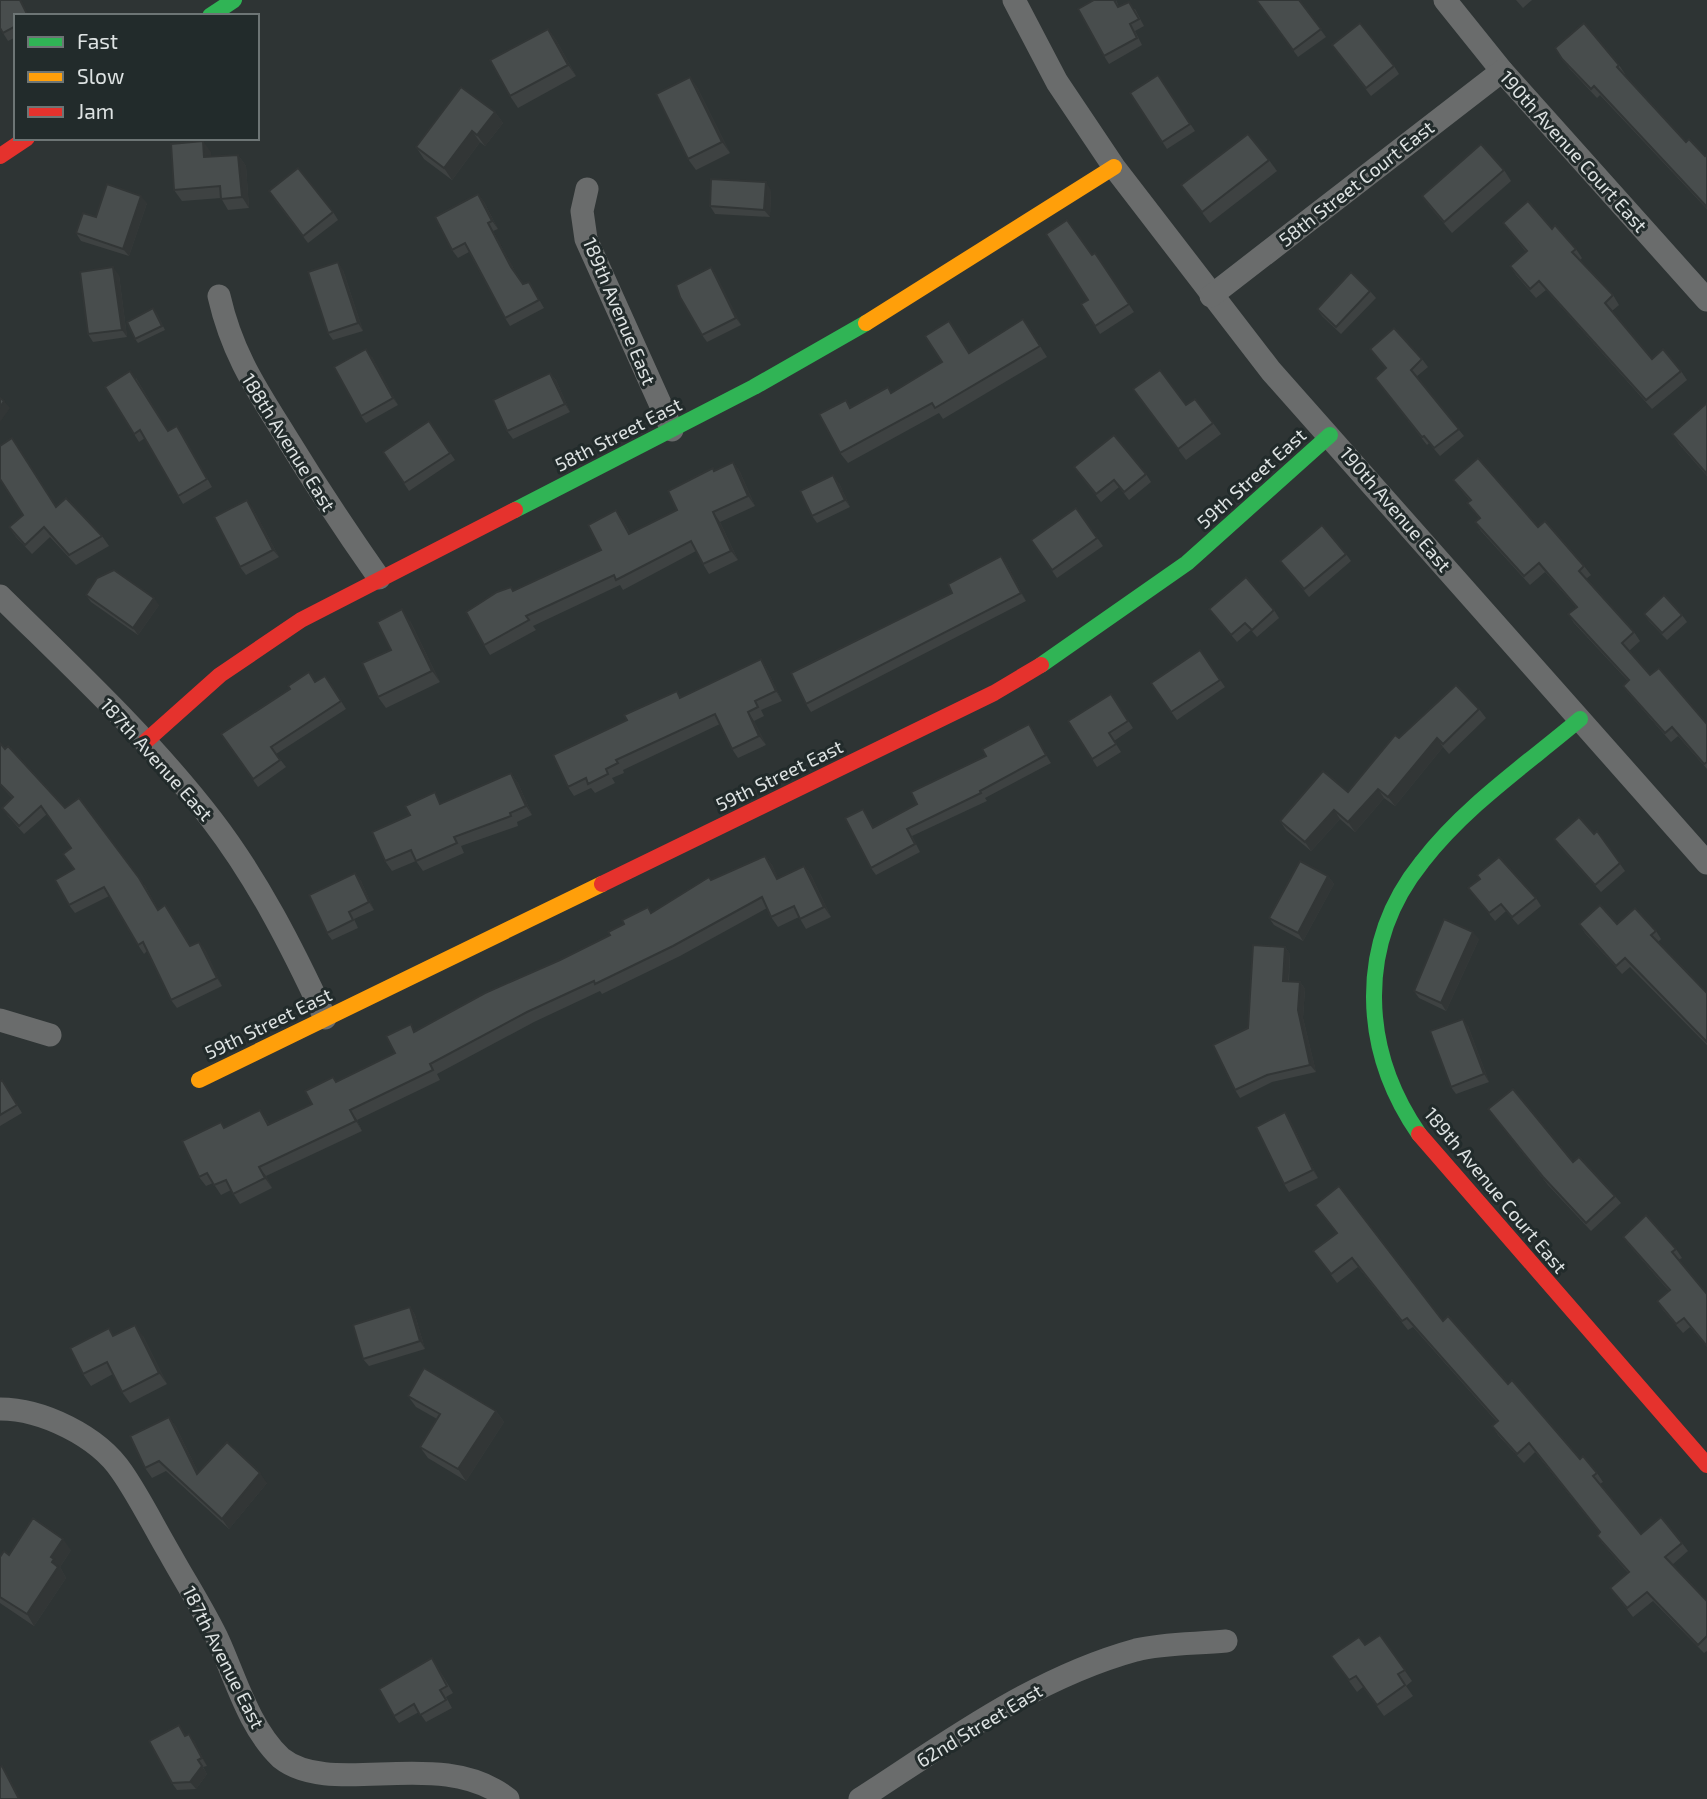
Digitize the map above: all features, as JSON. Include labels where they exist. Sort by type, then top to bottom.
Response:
[{"type":"street","points":[[213,14],[234,0]]},
{"type":"street","name":"190th Avenue East","points":[[1014,0],[1057,82],[1114,167],[1271,371],[1707,863]]},
{"type":"street","name":"190th Avenue Court East","points":[[1444,0],[1502,71],[1707,300]]},
{"type":"street","name":"58th Street Court East","points":[[1211,296],[1502,71]]},
{"type":"street","points":[[0,156],[24,140]]},
{"type":"street","name":"58th Street East","points":[[146,741],[192,699],[260,646],[312,614],[672,430],[829,345],[1114,167]]},
{"type":"street","name":"189th Avenue East","points":[[587,189],[582,211],[586,239],[672,430]]},
{"type":"street","name":"188th Avenue East","points":[[219,296],[228,335],[244,368],[333,514],[379,578]]},
{"type":"street","name":"59th Street East","points":[[199,1080],[994,692],[1064,651],[1187,563],[1330,435]]},
{"type":"street","name":"187th Avenue East","points":[[0,596],[146,741],[214,822],[244,865],[297,957],[325,1018]]},
{"type":"street","name":"189th Avenue Court East","points":[[1580,719],[1448,834],[1410,877],[1392,911],[1380,948],[1374,986],[1378,1044],[1388,1081],[1405,1115],[1427,1146],[1707,1465]]},
{"type":"street","points":[[0,1020],[50,1035]]},
{"type":"street","name":"187th Avenue East","points":[[0,1409],[23,1409],[76,1429],[121,1469],[218,1640],[261,1731],[280,1758],[312,1777],[455,1775],[492,1787],[508,1799]]},
{"type":"street","name":"62nd Street East","points":[[860,1799],[992,1713],[1083,1667],[1139,1649],[1226,1641]]},
{"type":"building","points":[[0,0],[20,0],[27,14],[14,14],[14,27],[3,33],[0,28]]},
{"type":"building","points":[[1094,0],[1114,0],[1118,7],[1129,2],[1139,19],[1130,24],[1137,38],[1104,56],[1078,9]]},
{"type":"building","points":[[1258,0],[1299,0],[1321,29],[1293,50]]},
{"type":"building","points":[[1360,23],[1394,66],[1366,88],[1332,45]]},
{"type":"building","points":[[1584,23],[1619,65],[1617,67],[1686,142],[1689,139],[1705,156],[1707,154],[1707,207],[1594,86],[1591,89],[1562,59],[1555,48]]},
{"type":"building","points":[[548,29],[568,65],[510,96],[490,60]]},
{"type":"building","points":[[1158,75],[1190,124],[1162,142],[1130,93]]},
{"type":"building","points":[[690,77],[722,142],[688,159],[656,94]]},
{"type":"building","points":[[461,87],[495,112],[477,135],[472,131],[444,168],[416,147]]},
{"type":"building","points":[[1248,134],[1269,160],[1202,212],[1181,185]]},
{"type":"building","points":[[203,141],[204,157],[238,155],[242,197],[221,199],[220,186],[174,190],[171,144]]},
{"type":"building","points":[[1481,144],[1504,170],[1444,222],[1422,196]]},
{"type":"building","points":[[298,168],[333,212],[303,236],[269,191]]},
{"type":"building","points":[[711,179],[766,182],[764,210],[710,206]]},
{"type":"building","points":[[107,184],[141,196],[123,249],[76,233],[83,213],[96,217]]},
{"type":"building","points":[[478,194],[492,221],[488,223],[511,267],[523,284],[529,282],[539,300],[505,318],[465,243],[452,250],[435,217]]},
{"type":"building","points":[[1528,201],[1552,229],[1555,225],[1576,249],[1572,252],[1613,295],[1605,303],[1652,359],[1663,349],[1681,371],[1646,400],[1539,281],[1530,289],[1510,266],[1527,251],[1503,223]]},
{"type":"building","points":[[1067,220],[1092,255],[1095,253],[1129,304],[1095,326],[1081,304],[1088,300],[1046,234]]},
{"type":"building","points":[[338,262],[358,323],[328,333],[308,272]]},
{"type":"building","points":[[113,267],[122,330],[88,334],[80,272]]},
{"type":"building","points":[[711,267],[736,318],[702,335],[676,285]]},
{"type":"building","points":[[1351,272],[1370,291],[1336,327],[1317,309]]},
{"type":"building","points":[[153,308],[162,326],[135,339],[127,322]]},
{"type":"building","points":[[1023,319],[1040,346],[935,408],[932,403],[840,453],[819,414],[846,400],[850,408],[888,387],[891,393],[942,362],[925,336],[949,321],[969,353]]},
{"type":"building","points":[[1394,328],[1422,359],[1411,370],[1459,429],[1434,448],[1375,378],[1386,368],[1370,349]]},
{"type":"building","points":[[366,349],[393,398],[361,416],[334,367]]},
{"type":"building","points":[[1160,370],[1186,405],[1195,399],[1213,423],[1178,449],[1133,389]]},
{"type":"building","points":[[130,371],[168,431],[177,426],[207,479],[178,496],[140,430],[134,434],[105,387]]},
{"type":"building","points":[[550,373],[565,404],[507,431],[493,400]]},
{"type":"building","points":[[1707,403],[1707,474],[1672,434]]},
{"type":"building","points":[[429,421],[450,453],[404,483],[383,452]]},
{"type":"building","points":[[1114,435],[1146,474],[1124,492],[1114,480],[1096,494],[1074,467]]},
{"type":"building","points":[[12,438],[56,507],[66,498],[102,536],[69,555],[44,527],[25,545],[9,527],[23,515],[0,479],[0,446]]},
{"type":"building","points":[[1478,458],[1538,527],[1545,521],[1584,566],[1579,571],[1634,632],[1622,643],[1650,675],[1659,668],[1707,724],[1707,762],[1704,764],[1672,727],[1665,733],[1623,686],[1629,680],[1568,614],[1577,607],[1539,563],[1524,576],[1475,522],[1480,518],[1467,503],[1471,500],[1453,480]]},
{"type":"building","points":[[733,462],[748,496],[713,512],[731,551],[703,564],[691,541],[616,580],[614,575],[526,616],[529,620],[484,645],[466,612],[497,592],[511,587],[513,591],[601,550],[588,525],[616,510],[629,534],[677,510],[668,491],[713,468],[714,471]]},
{"type":"building","points":[[833,475],[845,500],[812,516],[800,491]]},
{"type":"building","points":[[247,500],[273,550],[240,567],[214,517]]},
{"type":"building","points":[[1076,508],[1097,538],[1052,570],[1031,540]]},
{"type":"building","points":[[1322,525],[1346,554],[1304,589],[1280,561]]},
{"type":"building","points":[[1001,556],[1021,593],[806,704],[791,673],[952,593],[948,584]]},
{"type":"building","points":[[114,570],[154,598],[133,628],[86,595],[97,578]]},
{"type":"building","points":[[1246,577],[1274,610],[1252,630],[1245,623],[1231,635],[1209,609]]},
{"type":"building","points":[[1664,595],[1682,615],[1662,633],[1644,614]]},
{"type":"building","points":[[402,609],[432,671],[378,697],[362,663],[391,650],[377,622]]},
{"type":"building","points":[[1200,650],[1220,680],[1171,712],[1151,683]]},
{"type":"building","points":[[761,659],[776,691],[755,701],[758,707],[748,712],[759,736],[732,749],[715,714],[616,760],[618,763],[606,769],[608,774],[588,784],[586,778],[568,787],[553,755],[627,720],[624,715],[677,691],[680,698]]},
{"type":"building","points":[[309,672],[315,682],[325,676],[341,701],[271,747],[280,760],[253,779],[221,734],[290,689],[288,686]]},
{"type":"building","points":[[1456,685],[1479,709],[1443,744],[1437,738],[1388,797],[1378,789],[1348,822],[1334,810],[1305,842],[1280,821],[1323,771],[1348,792],[1395,735],[1399,738]]},
{"type":"building","points":[[1111,694],[1128,721],[1109,733],[1116,744],[1092,759],[1068,721]]},
{"type":"building","points":[[1029,724],[1046,755],[980,791],[981,793],[907,829],[915,844],[871,868],[845,818],[863,809],[873,828],[917,804],[911,792],[986,756],[982,749]]},
{"type":"building","points":[[0,743],[5,749],[8,746],[65,808],[79,798],[139,878],[158,910],[165,905],[190,946],[199,942],[217,978],[171,1000],[143,942],[138,945],[104,887],[69,905],[55,880],[74,869],[63,854],[71,848],[41,806],[19,826],[2,808],[13,797],[0,784]]},
{"type":"building","points":[[511,773],[526,806],[510,813],[511,816],[454,837],[457,843],[416,861],[411,850],[385,861],[372,832],[410,815],[405,806],[435,792],[440,804]]},
{"type":"building","points":[[1579,817],[1594,834],[1597,831],[1620,863],[1595,885],[1554,839]]},
{"type":"building","points":[[765,856],[777,879],[804,866],[824,907],[800,919],[794,906],[771,917],[762,897],[673,946],[595,984],[594,981],[527,1012],[430,1064],[433,1070],[350,1110],[356,1121],[259,1167],[265,1178],[233,1194],[226,1180],[214,1185],[207,1173],[199,1177],[182,1141],[221,1122],[224,1128],[260,1110],[268,1125],[312,1104],[305,1091],[333,1077],[336,1082],[395,1053],[386,1036],[411,1024],[414,1032],[485,993],[610,935],[608,932],[624,924],[622,920],[648,907],[651,913],[709,877],[711,880]]},
{"type":"building","points":[[1499,857],[1536,898],[1512,917],[1501,904],[1489,913],[1468,888],[1480,879],[1477,875]]},
{"type":"building","points":[[1300,861],[1328,876],[1298,933],[1269,918]]},
{"type":"building","points":[[355,873],[369,902],[349,912],[353,920],[327,933],[309,895]]},
{"type":"building","points":[[1600,905],[1617,924],[1635,908],[1656,931],[1651,935],[1707,993],[1707,1042],[1625,958],[1616,966],[1579,924]]},
{"type":"building","points":[[1444,919],[1473,932],[1441,1003],[1414,991]]},
{"type":"building","points":[[1253,945],[1285,947],[1283,981],[1300,982],[1298,1010],[1310,1065],[1267,1075],[1235,1090],[1213,1045],[1248,1028]]},
{"type":"building","points":[[1463,1019],[1484,1074],[1451,1087],[1430,1031]]},
{"type":"building","points":[[2,1080],[17,1105],[0,1115],[0,1082]]},
{"type":"building","points":[[1513,1089],[1573,1162],[1579,1157],[1615,1196],[1586,1223],[1543,1177],[1488,1109]]},
{"type":"building","points":[[1285,1112],[1313,1170],[1284,1184],[1256,1127]]},
{"type":"building","points":[[1339,1186],[1443,1321],[1448,1316],[1508,1384],[1512,1380],[1580,1459],[1583,1456],[1597,1473],[1593,1476],[1641,1534],[1661,1517],[1682,1543],[1665,1557],[1707,1601],[1707,1636],[1698,1645],[1647,1592],[1627,1608],[1610,1588],[1629,1572],[1597,1536],[1600,1532],[1529,1443],[1517,1454],[1492,1426],[1498,1421],[1407,1318],[1402,1321],[1352,1258],[1331,1274],[1313,1251],[1337,1233],[1315,1205]]},
{"type":"building","points":[[1646,1215],[1676,1249],[1672,1252],[1707,1294],[1707,1346],[1684,1318],[1676,1324],[1657,1301],[1670,1290],[1623,1237]]},
{"type":"building","points":[[410,1307],[420,1341],[363,1359],[353,1325]]},
{"type":"building","points":[[135,1325],[159,1373],[122,1392],[107,1362],[83,1374],[70,1348],[109,1328],[113,1336]]},
{"type":"building","points":[[424,1368],[496,1411],[458,1469],[420,1447],[440,1414],[408,1396]]},
{"type":"building","points":[[169,1417],[197,1474],[227,1442],[260,1473],[222,1519],[159,1461],[145,1468],[130,1436]]},
{"type":"building","points":[[33,1518],[63,1539],[51,1557],[58,1567],[27,1614],[0,1597],[0,1557],[4,1551],[9,1555]]},
{"type":"building","points":[[1380,1635],[1405,1670],[1398,1674],[1405,1685],[1377,1705],[1356,1676],[1349,1680],[1331,1656],[1359,1637],[1365,1645]]},
{"type":"building","points":[[432,1658],[447,1686],[440,1690],[446,1700],[420,1715],[414,1704],[394,1716],[379,1689]]},
{"type":"building","points":[[179,1725],[185,1736],[189,1734],[202,1758],[198,1760],[202,1766],[190,1782],[172,1783],[149,1741]]},
{"type":"building","points":[[2,1766],[19,1799],[0,1799]]},
{"type":"traffic: fast","points":[[213,14],[234,0]]},
{"type":"traffic: fast","points":[[515,510],[754,387],[866,323]]},
{"type":"traffic: fast","points":[[1041,665],[1187,563],[1330,435]]},
{"type":"traffic: fast","points":[[1419,1134],[1400,1102],[1386,1068],[1377,1033],[1374,997],[1377,962],[1386,927],[1401,894],[1422,862],[1457,822],[1580,719]]},
{"type":"traffic: slow","points":[[866,323],[1114,167]]},
{"type":"traffic: slow","points":[[199,1080],[602,884]]},
{"type":"traffic: jam","points":[[0,156],[24,140]]},
{"type":"traffic: jam","points":[[146,741],[220,675],[301,620],[515,510]]},
{"type":"traffic: jam","points":[[602,884],[994,693],[1041,665]]},
{"type":"traffic: jam","points":[[1419,1134],[1707,1465]]}]
